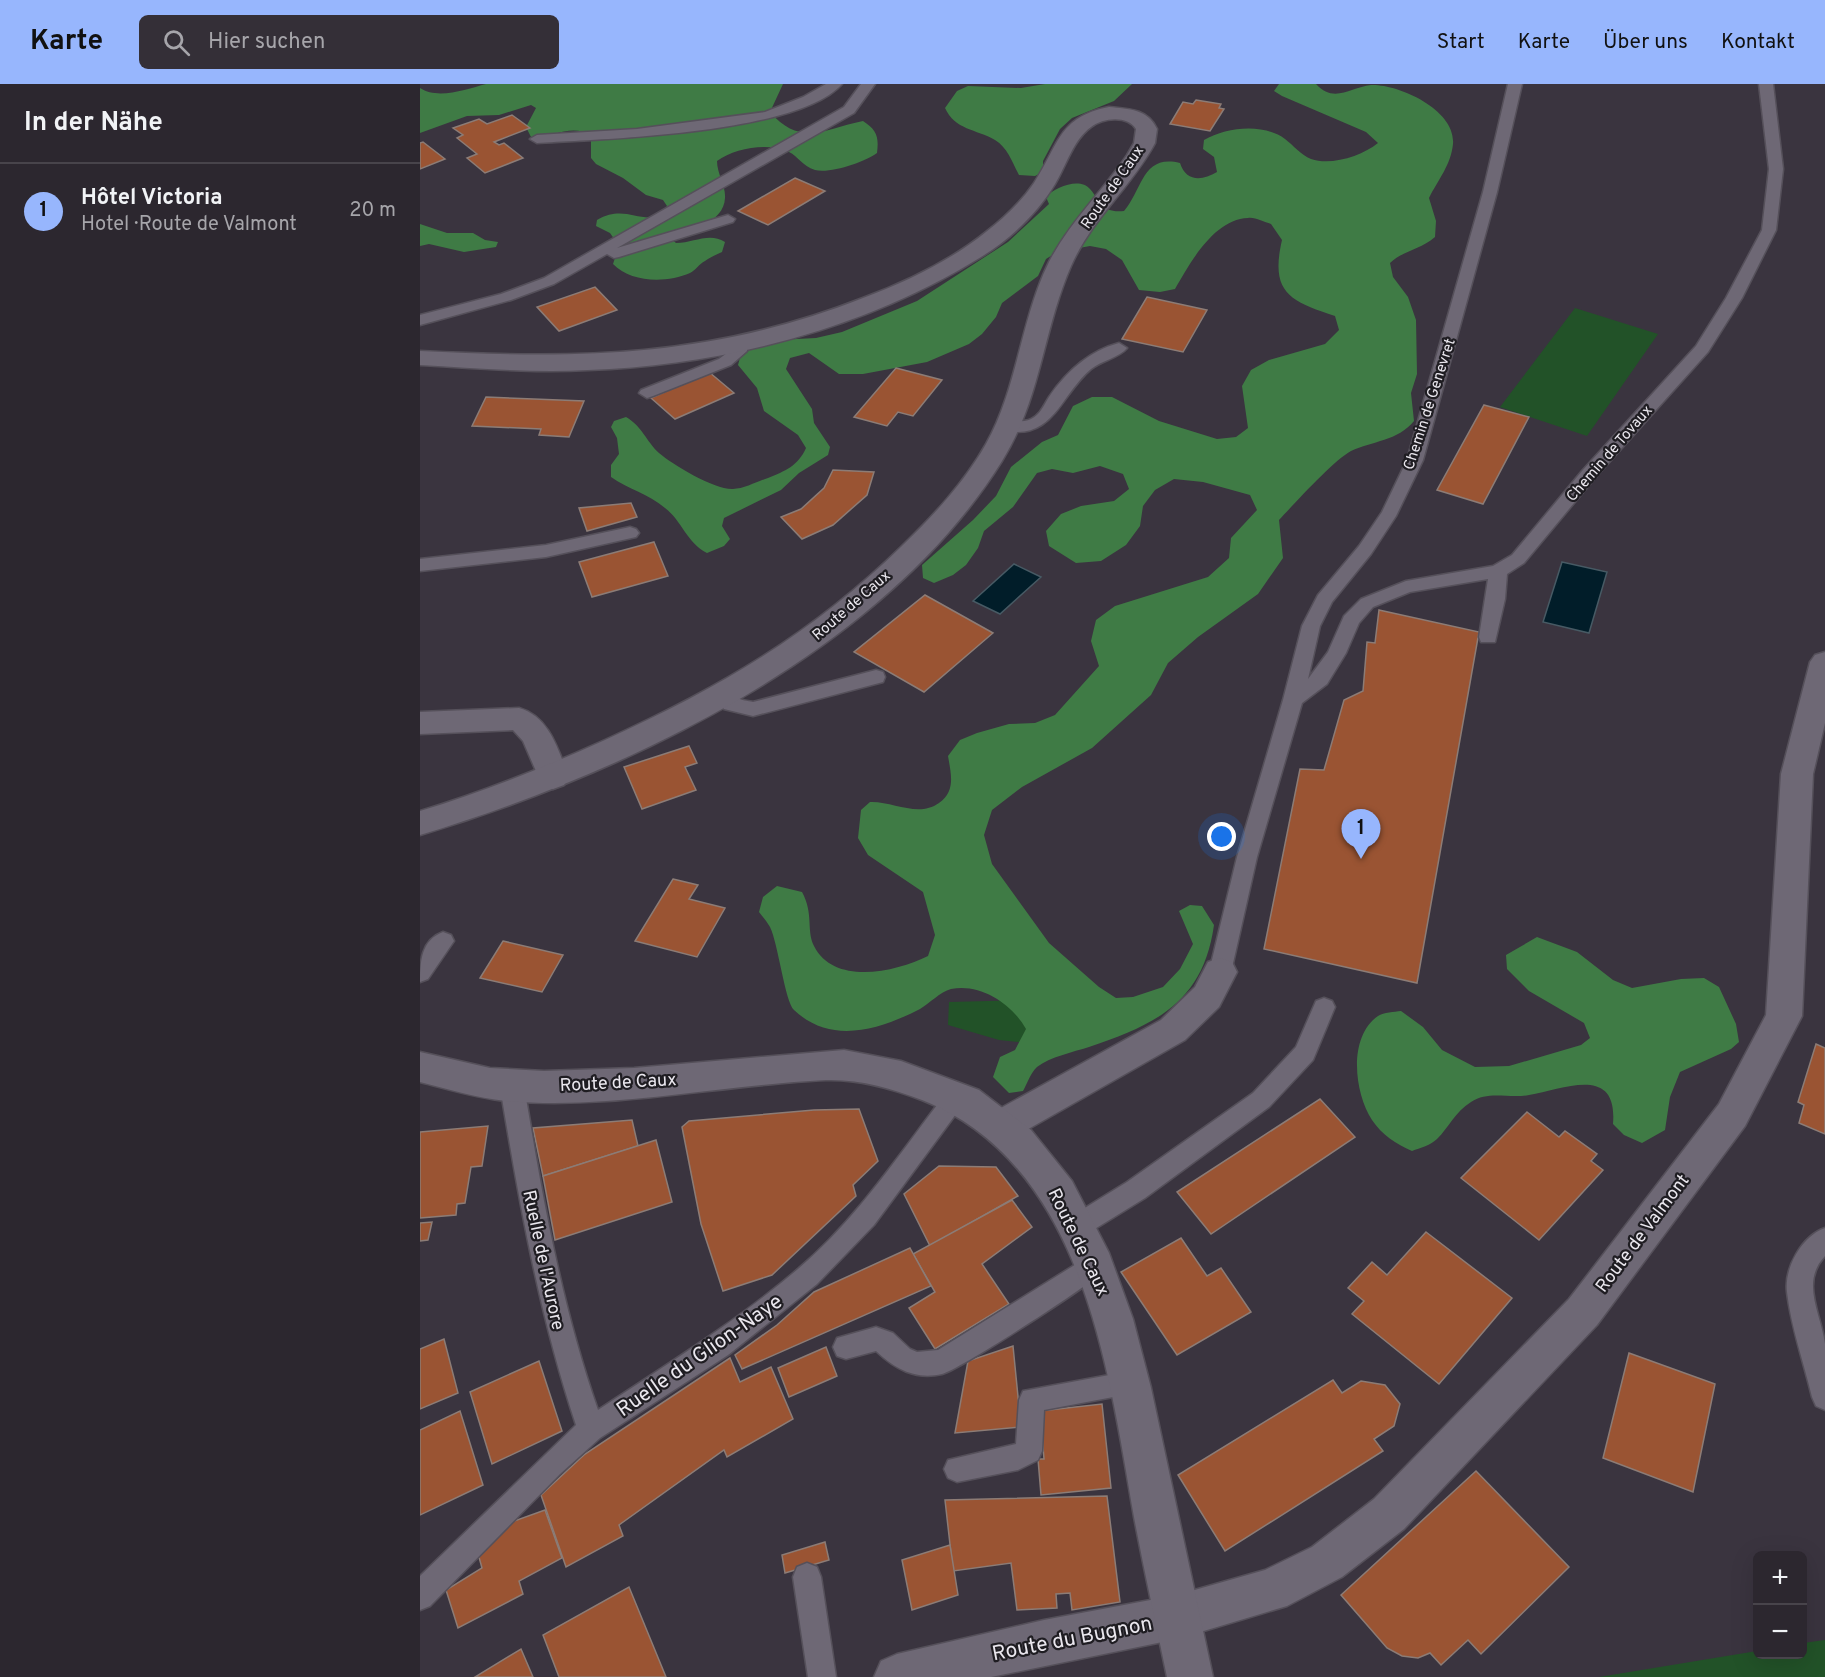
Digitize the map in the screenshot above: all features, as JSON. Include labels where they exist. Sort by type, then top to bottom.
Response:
[{"type":"street","name":"Route de Caux","points":[[420,358],[549,363],[612,362],[738,342],[785,331],[876,303],[922,282],[977,249],[1024,210],[1045,183],[1071,135],[1083,122],[1101,115],[1115,114],[1139,119],[1146,126],[1148,135],[1137,155],[1072,243],[1053,277],[1031,366],[1009,426],[947,518],[867,595],[812,640],[724,696],[553,777],[420,823]]},
{"type":"street","name":"Route de Valmont","points":[[1177,1617],[1271,1590],[1298,1578],[1356,1542],[1389,1514],[1583,1312],[1732,1115],[1784,1016],[1797,774],[1825,662]]},
{"type":"street","points":[[420,723],[519,719],[536,736],[553,777]]},
{"type":"street","points":[[1003,1125],[1126,1058],[1173,1029],[1207,997],[1220,972]]},
{"type":"street","name":"Route de Caux","points":[[421,1069],[512,1086],[602,1084],[838,1065],[916,1079],[958,1095],[1003,1125],[1028,1152],[1055,1190],[1094,1264],[1116,1323],[1131,1383],[1156,1523],[1190,1677]]},
{"type":"street","name":"Route du Bugnon","points":[[897,1677],[1044,1642],[1177,1617]]},
{"type":"lane","points":[[537,139],[637,133],[768,116],[801,104],[835,84]]},
{"type":"lane","points":[[420,320],[540,285],[595,257],[849,110],[868,84]]},
{"type":"lane","name":"Chemin de Genevret","points":[[1220,972],[1246,857],[1293,700],[1304,648],[1316,613],[1390,512],[1414,460],[1436,391],[1490,192],[1515,84]]},
{"type":"lane","name":"Chemin de Tovaux","points":[[1293,700],[1320,680],[1337,653],[1351,620],[1367,603],[1406,587],[1498,571],[1518,559],[1588,475],[1702,348],[1734,298],[1769,230],[1776,169],[1766,84]]},
{"type":"lane","points":[[595,257],[644,246],[728,219]]},
{"type":"lane","points":[[647,393],[725,362],[739,351],[738,342]]},
{"type":"lane","points":[[1009,426],[1028,426],[1037,423],[1046,416],[1064,386],[1077,374],[1097,357],[1119,348]]},
{"type":"lane","points":[[420,565],[546,551],[630,533]]},
{"type":"lane","points":[[1488,637],[1496,599],[1498,571]]},
{"type":"lane","points":[[724,696],[731,704],[753,709],[876,676]]},
{"type":"lane","points":[[420,973],[443,941]]},
{"type":"lane","points":[[1076,1227],[1136,1190],[1261,1101],[1305,1053],[1324,1007]]},
{"type":"lane","name":"Ruelle de l'Aurore","points":[[512,1086],[545,1277],[570,1373],[591,1429]]},
{"type":"lane","name":"Ruelle du Glion-Naye","points":[[420,1596],[551,1465],[591,1429],[719,1346],[808,1276],[865,1217],[958,1095]]},
{"type":"lane","points":[[1825,1239],[1806,1259],[1799,1290],[1825,1397]]},
{"type":"lane","points":[[846,1347],[876,1339],[885,1342],[901,1358],[917,1365],[942,1362],[1056,1291],[1094,1264]]},
{"type":"lane","points":[[957,1469],[1018,1457],[1029,1451],[1032,1400],[1131,1383]]},
{"type":"lane","points":[[807,1577],[822,1677]]},
{"type":"green space","points":[[486,84],[783,84],[770,112],[781,123],[792,130],[814,133],[863,121],[876,134],[877,153],[847,166],[821,171],[807,166],[789,152],[771,147],[752,148],[724,156],[717,161],[725,193],[723,207],[719,214],[704,225],[671,239],[676,243],[683,243],[707,238],[719,239],[725,242],[722,252],[690,273],[681,276],[660,280],[639,278],[629,275],[613,264],[619,246],[610,233],[596,226],[597,220],[616,214],[654,217],[663,215],[667,206],[663,200],[646,195],[623,178],[596,164],[591,158],[591,136],[571,131],[536,140],[531,137],[526,127],[536,108],[531,105],[499,115],[467,116],[420,133],[420,88],[435,93],[444,93],[462,91]]},
{"type":"green space","points":[[1045,84],[1132,84],[1114,101],[1072,118],[1060,129],[1043,161],[1043,172],[1035,176],[1019,175],[999,143],[960,125],[954,121],[945,108],[957,91],[968,86],[1021,88]]},
{"type":"green space","points":[[1279,84],[1316,84],[1329,93],[1336,94],[1371,85],[1396,89],[1424,101],[1436,110],[1445,120],[1451,132],[1453,144],[1450,159],[1429,198],[1436,221],[1435,237],[1390,263],[1393,277],[1408,297],[1416,320],[1417,374],[1411,393],[1414,421],[1408,428],[1393,437],[1351,451],[1325,473],[1279,520],[1283,558],[1258,594],[1198,637],[1168,663],[1151,695],[1092,748],[1022,787],[992,810],[984,835],[992,864],[1049,943],[1099,987],[1116,998],[1133,997],[1163,987],[1180,969],[1193,944],[1179,911],[1190,905],[1202,906],[1214,925],[1208,951],[1199,973],[1188,991],[1156,1019],[1113,1038],[1042,1063],[1035,1069],[1023,1091],[1009,1093],[993,1077],[1000,1057],[1015,1050],[1026,1029],[1013,1011],[984,992],[962,988],[947,990],[920,1009],[872,1028],[839,1031],[808,1021],[791,1005],[773,935],[759,912],[763,897],[777,886],[802,892],[808,907],[810,934],[814,946],[823,959],[836,967],[850,971],[883,970],[899,967],[928,956],[935,935],[923,892],[868,855],[858,838],[861,810],[870,802],[914,809],[923,809],[939,803],[950,788],[948,756],[960,740],[1009,724],[1035,723],[1055,715],[1099,666],[1091,641],[1096,620],[1115,606],[1208,577],[1229,558],[1231,538],[1257,510],[1250,495],[1203,482],[1174,479],[1155,490],[1143,506],[1140,526],[1126,545],[1101,561],[1076,563],[1049,546],[1046,531],[1061,514],[1081,506],[1114,501],[1129,489],[1123,474],[1100,466],[1073,473],[1052,469],[1037,473],[1013,507],[984,531],[978,548],[966,565],[953,575],[934,583],[923,578],[922,565],[973,520],[996,496],[1011,467],[1042,442],[1058,435],[1073,406],[1092,397],[1112,397],[1159,421],[1217,439],[1236,437],[1248,428],[1242,386],[1251,370],[1269,360],[1325,344],[1339,330],[1335,316],[1306,305],[1287,292],[1281,283],[1279,272],[1282,240],[1271,224],[1254,218],[1236,220],[1224,226],[1204,244],[1175,289],[1160,292],[1139,290],[1122,260],[1106,249],[1090,246],[1057,252],[1046,259],[1038,276],[1002,303],[996,317],[982,334],[969,344],[927,362],[863,374],[839,374],[809,353],[790,358],[786,369],[812,409],[814,423],[830,447],[828,455],[799,473],[781,490],[724,518],[722,526],[730,539],[724,546],[707,553],[694,544],[665,508],[611,477],[611,465],[619,454],[617,438],[611,427],[614,421],[626,417],[665,458],[695,476],[725,488],[742,488],[785,470],[795,464],[806,448],[798,435],[764,411],[757,388],[738,365],[741,354],[754,345],[777,340],[816,338],[842,332],[917,301],[1008,242],[1049,204],[1046,197],[1061,187],[1074,184],[1086,185],[1107,209],[1124,211],[1145,175],[1158,164],[1180,163],[1190,177],[1200,178],[1211,175],[1217,172],[1214,157],[1203,149],[1204,140],[1223,132],[1256,129],[1276,134],[1307,157],[1319,161],[1346,158],[1364,152],[1378,143],[1366,132],[1282,96],[1274,91]]},
{"type":"green space","points":[[420,224],[447,233],[473,233],[485,240],[498,242],[496,247],[464,252],[429,244],[420,246]]},
{"type":"green space","points":[[1575,308],[1658,334],[1587,436],[1500,407]]},
{"type":"green space","points":[[1537,937],[1577,952],[1613,980],[1632,988],[1681,979],[1704,978],[1719,987],[1736,1024],[1739,1042],[1731,1049],[1680,1072],[1670,1097],[1665,1130],[1642,1143],[1624,1135],[1613,1124],[1612,1105],[1607,1093],[1598,1087],[1586,1085],[1522,1096],[1478,1098],[1461,1110],[1435,1141],[1412,1151],[1390,1139],[1372,1120],[1361,1095],[1358,1080],[1358,1051],[1362,1037],[1368,1025],[1378,1016],[1401,1011],[1423,1027],[1442,1050],[1475,1067],[1509,1066],[1581,1045],[1590,1038],[1584,1023],[1529,991],[1507,969],[1506,955]]},
{"type":"green space","points":[[1076,999],[1027,1043],[999,1040],[948,1025],[949,1002]]},
{"type":"green space","points":[[1825,1640],[1825,1677],[1599,1677],[1753,1652],[1753,1659],[1807,1659],[1807,1642]]},
{"type":"water","points":[[1562,562],[1607,572],[1589,633],[1543,622]]},
{"type":"water","points":[[1014,564],[1041,577],[1000,614],[973,601]]},
{"type":"building","points":[[1196,100],[1221,104],[1219,108],[1224,109],[1210,131],[1170,124],[1183,102],[1193,104]]},
{"type":"building","points":[[512,115],[530,128],[494,142],[499,145],[504,143],[523,158],[485,173],[467,158],[477,154],[457,138],[463,135],[453,128],[479,119],[487,124]]},
{"type":"building","points":[[423,142],[445,159],[420,169],[420,143]]},
{"type":"building","points":[[795,178],[825,191],[768,225],[738,211]]},
{"type":"building","points":[[595,287],[617,310],[559,331],[537,307]]},
{"type":"building","points":[[1147,297],[1207,310],[1183,352],[1122,339]]},
{"type":"building","points":[[896,368],[942,380],[913,416],[898,412],[887,426],[854,417]]},
{"type":"building","points":[[709,372],[734,393],[675,419],[651,398]]},
{"type":"building","points":[[486,397],[584,401],[569,437],[539,435],[541,429],[472,426]]},
{"type":"building","points":[[1484,405],[1529,417],[1483,504],[1437,490]]},
{"type":"building","points":[[833,470],[874,472],[867,495],[833,525],[802,539],[781,517],[801,509],[824,488]]},
{"type":"building","points":[[631,503],[637,517],[587,531],[579,508]]},
{"type":"building","points":[[654,542],[668,576],[592,597],[579,562]]},
{"type":"building","points":[[925,595],[993,633],[924,692],[854,652]]},
{"type":"building","points":[[1379,610],[1479,632],[1417,983],[1264,949],[1300,769],[1324,770],[1344,700],[1363,691],[1367,642],[1375,643]]},
{"type":"building","points":[[689,746],[697,763],[685,767],[696,790],[642,809],[624,767]]},
{"type":"building","points":[[673,879],[698,885],[689,899],[725,908],[697,957],[635,941]]},
{"type":"building","points":[[503,941],[563,955],[542,992],[480,978]]},
{"type":"building","points":[[1816,1044],[1825,1048],[1825,1134],[1799,1123],[1804,1105],[1798,1102]]},
{"type":"building","points":[[1320,1099],[1355,1137],[1211,1234],[1177,1192]]},
{"type":"building","points":[[859,1109],[878,1161],[853,1185],[856,1196],[772,1275],[723,1291],[701,1224],[682,1127],[689,1121],[814,1110]]},
{"type":"building","points":[[1527,1112],[1559,1137],[1565,1131],[1597,1154],[1591,1161],[1603,1170],[1539,1240],[1461,1178]]},
{"type":"building","points":[[632,1120],[638,1146],[543,1176],[533,1128]]},
{"type":"building","points":[[488,1126],[482,1166],[471,1167],[465,1203],[457,1204],[456,1215],[420,1218],[420,1132]]},
{"type":"building","points":[[656,1140],[672,1202],[555,1240],[543,1176]]},
{"type":"building","points":[[939,1166],[996,1167],[1018,1196],[930,1246],[904,1194]]},
{"type":"building","points":[[1012,1200],[1032,1227],[982,1264],[1009,1304],[935,1349],[909,1308],[935,1292],[913,1254]]},
{"type":"building","points":[[432,1222],[428,1240],[420,1241],[420,1223]]},
{"type":"building","points":[[1426,1232],[1512,1298],[1439,1384],[1352,1314],[1364,1301],[1348,1288],[1372,1262],[1387,1275]]},
{"type":"building","points":[[1181,1238],[1207,1276],[1221,1268],[1251,1312],[1177,1355],[1121,1272]]},
{"type":"building","points":[[910,1248],[931,1286],[742,1369],[735,1355],[777,1325],[814,1292]]},
{"type":"building","points":[[444,1339],[458,1393],[420,1409],[420,1349]]},
{"type":"building","points":[[1013,1346],[1021,1427],[955,1433],[968,1361]]},
{"type":"building","points":[[826,1347],[837,1376],[789,1397],[778,1368]]},
{"type":"building","points":[[1629,1353],[1715,1384],[1693,1492],[1603,1458]]},
{"type":"building","points":[[730,1358],[740,1382],[771,1367],[793,1419],[727,1457],[724,1450],[619,1525],[623,1536],[566,1567],[541,1495],[585,1454]]},
{"type":"building","points":[[539,1361],[562,1431],[492,1464],[470,1392]]},
{"type":"building","points":[[1333,1380],[1342,1393],[1361,1381],[1385,1385],[1400,1404],[1394,1426],[1374,1439],[1383,1451],[1225,1551],[1178,1475]]},
{"type":"building","points":[[1102,1404],[1111,1488],[1041,1495],[1038,1459],[1044,1459],[1040,1411]]},
{"type":"building","points":[[460,1411],[483,1485],[420,1515],[420,1430]]},
{"type":"building","points":[[1476,1471],[1569,1567],[1481,1654],[1468,1640],[1441,1665],[1430,1653],[1418,1658],[1402,1656],[1387,1648],[1341,1595]]},
{"type":"building","points":[[1107,1496],[1120,1602],[1072,1610],[1070,1593],[1056,1594],[1057,1608],[1017,1610],[1011,1563],[953,1571],[945,1500]]},
{"type":"building","points":[[545,1510],[562,1558],[519,1581],[523,1594],[458,1628],[446,1590],[482,1568],[477,1550],[503,1525]]},
{"type":"building","points":[[825,1542],[829,1560],[785,1573],[782,1555]]},
{"type":"building","points":[[950,1545],[958,1595],[912,1610],[902,1560]]},
{"type":"building","points":[[629,1587],[666,1677],[559,1677],[543,1635]]},
{"type":"building","points":[[521,1649],[533,1677],[475,1677]]},
{"type":"place","name":"Hôtel Victoria","points":[[1361,859]]}]
